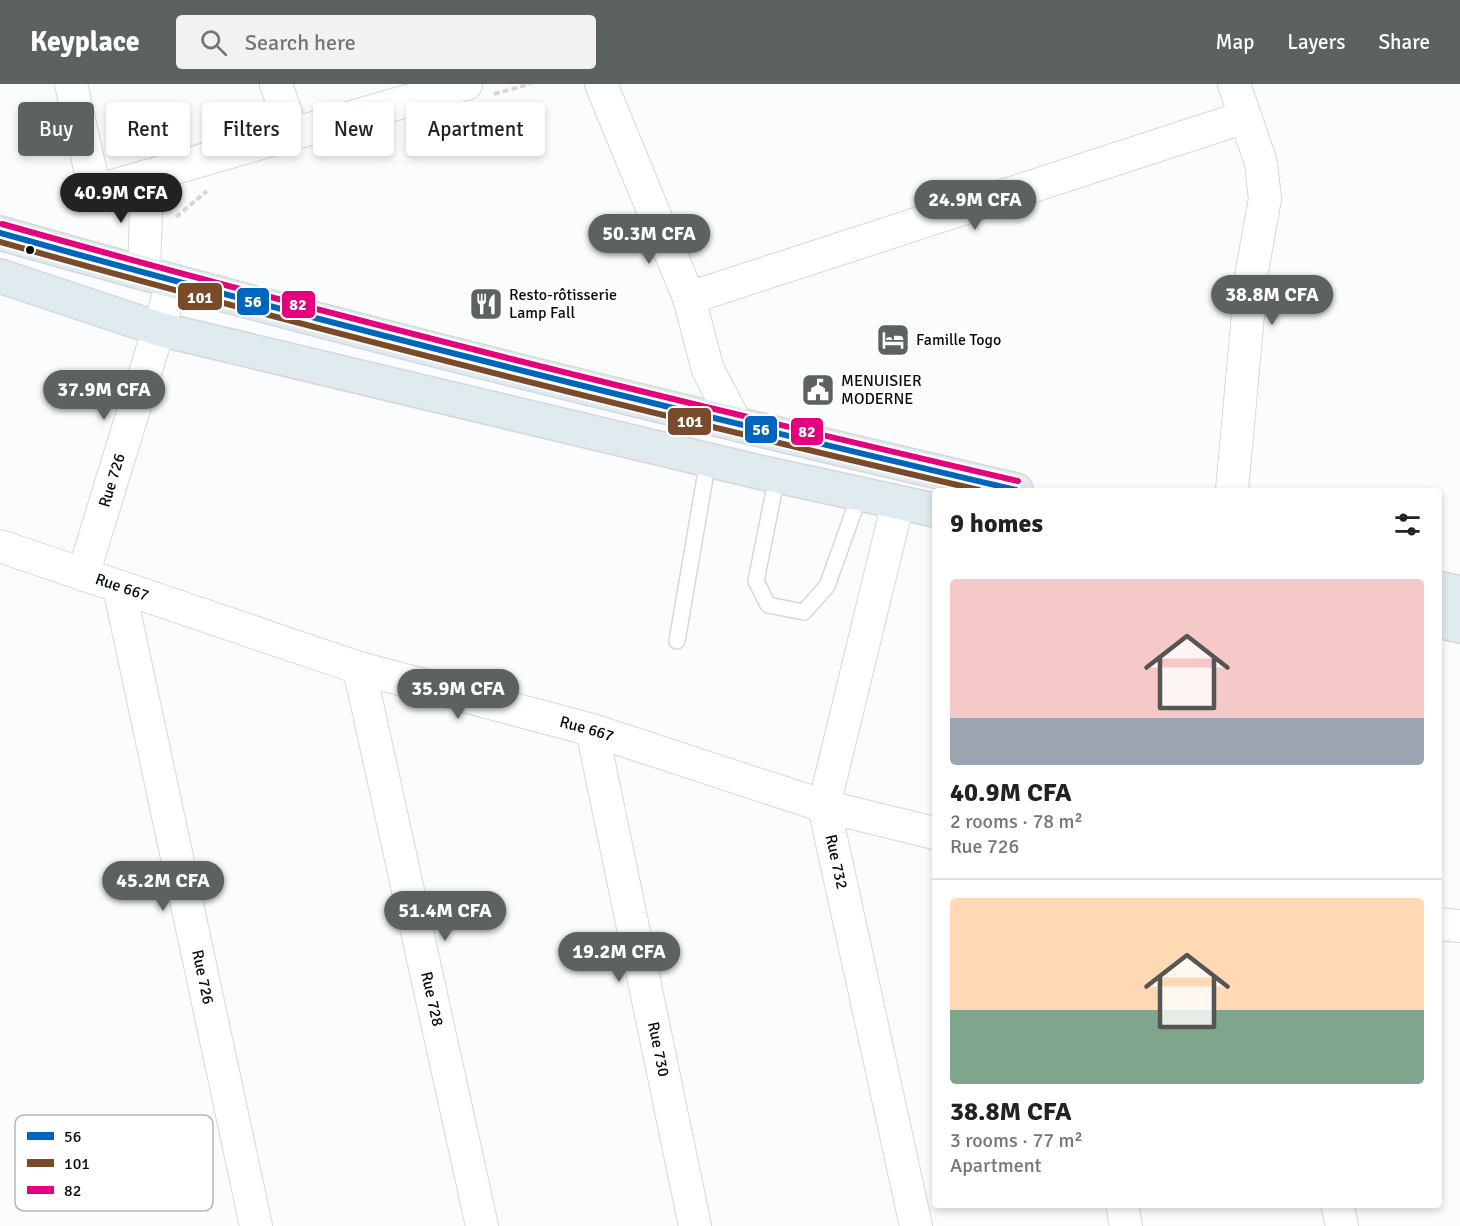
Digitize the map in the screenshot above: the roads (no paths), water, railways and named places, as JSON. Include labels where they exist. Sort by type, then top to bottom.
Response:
[{"type":"main road","points":[[0,233],[158,278],[737,425],[1007,488]]},
{"type":"main road","points":[[0,276],[159,329],[708,460],[932,510]]},
{"type":"main road","points":[[1442,589],[1460,593]]},
{"type":"main road","points":[[1442,622],[1460,626]]},
{"type":"street","points":[[71,84],[96,191],[219,156]]},
{"type":"street","points":[[276,84],[282,102]]},
{"type":"street","points":[[301,132],[466,84]]},
{"type":"street","points":[[601,84],[689,298],[708,370],[737,425]]},
{"type":"street","points":[[1232,488],[1252,271],[1265,199],[1261,163],[1234,84]]},
{"type":"street","points":[[689,298],[1245,117]]},
{"type":"street","name":"Rue 726","points":[[83,575],[159,329],[158,278],[147,177]]},
{"type":"street","name":"Rue 732","points":[[898,502],[824,806],[916,1226]]},
{"type":"street","name":"Rue 667","points":[[0,546],[359,668],[592,730],[824,806],[932,833]]},
{"type":"street","name":"Rue 726","points":[[118,587],[256,1226]]},
{"type":"street","name":"Rue 728","points":[[359,668],[482,1226]]},
{"type":"street","name":"Rue 730","points":[[592,730],[695,1226]]},
{"type":"street","points":[[1442,924],[1460,926]]},
{"type":"street","points":[[1123,1208],[1126,1226]]},
{"type":"street","points":[[1339,1208],[1342,1226]]},
{"type":"lane","points":[[677,641],[708,460]]},
{"type":"lane","points":[[777,476],[756,580],[768,605],[804,612],[827,586],[860,494]]},
{"type":"place","name":"Resto-rôtisserie Lamp Fall","points":[[486,304]]},
{"type":"place","name":"Famille Togo","points":[[893,340]]},
{"type":"place","name":"MENUISIER MODERNE","points":[[818,390]]}]
